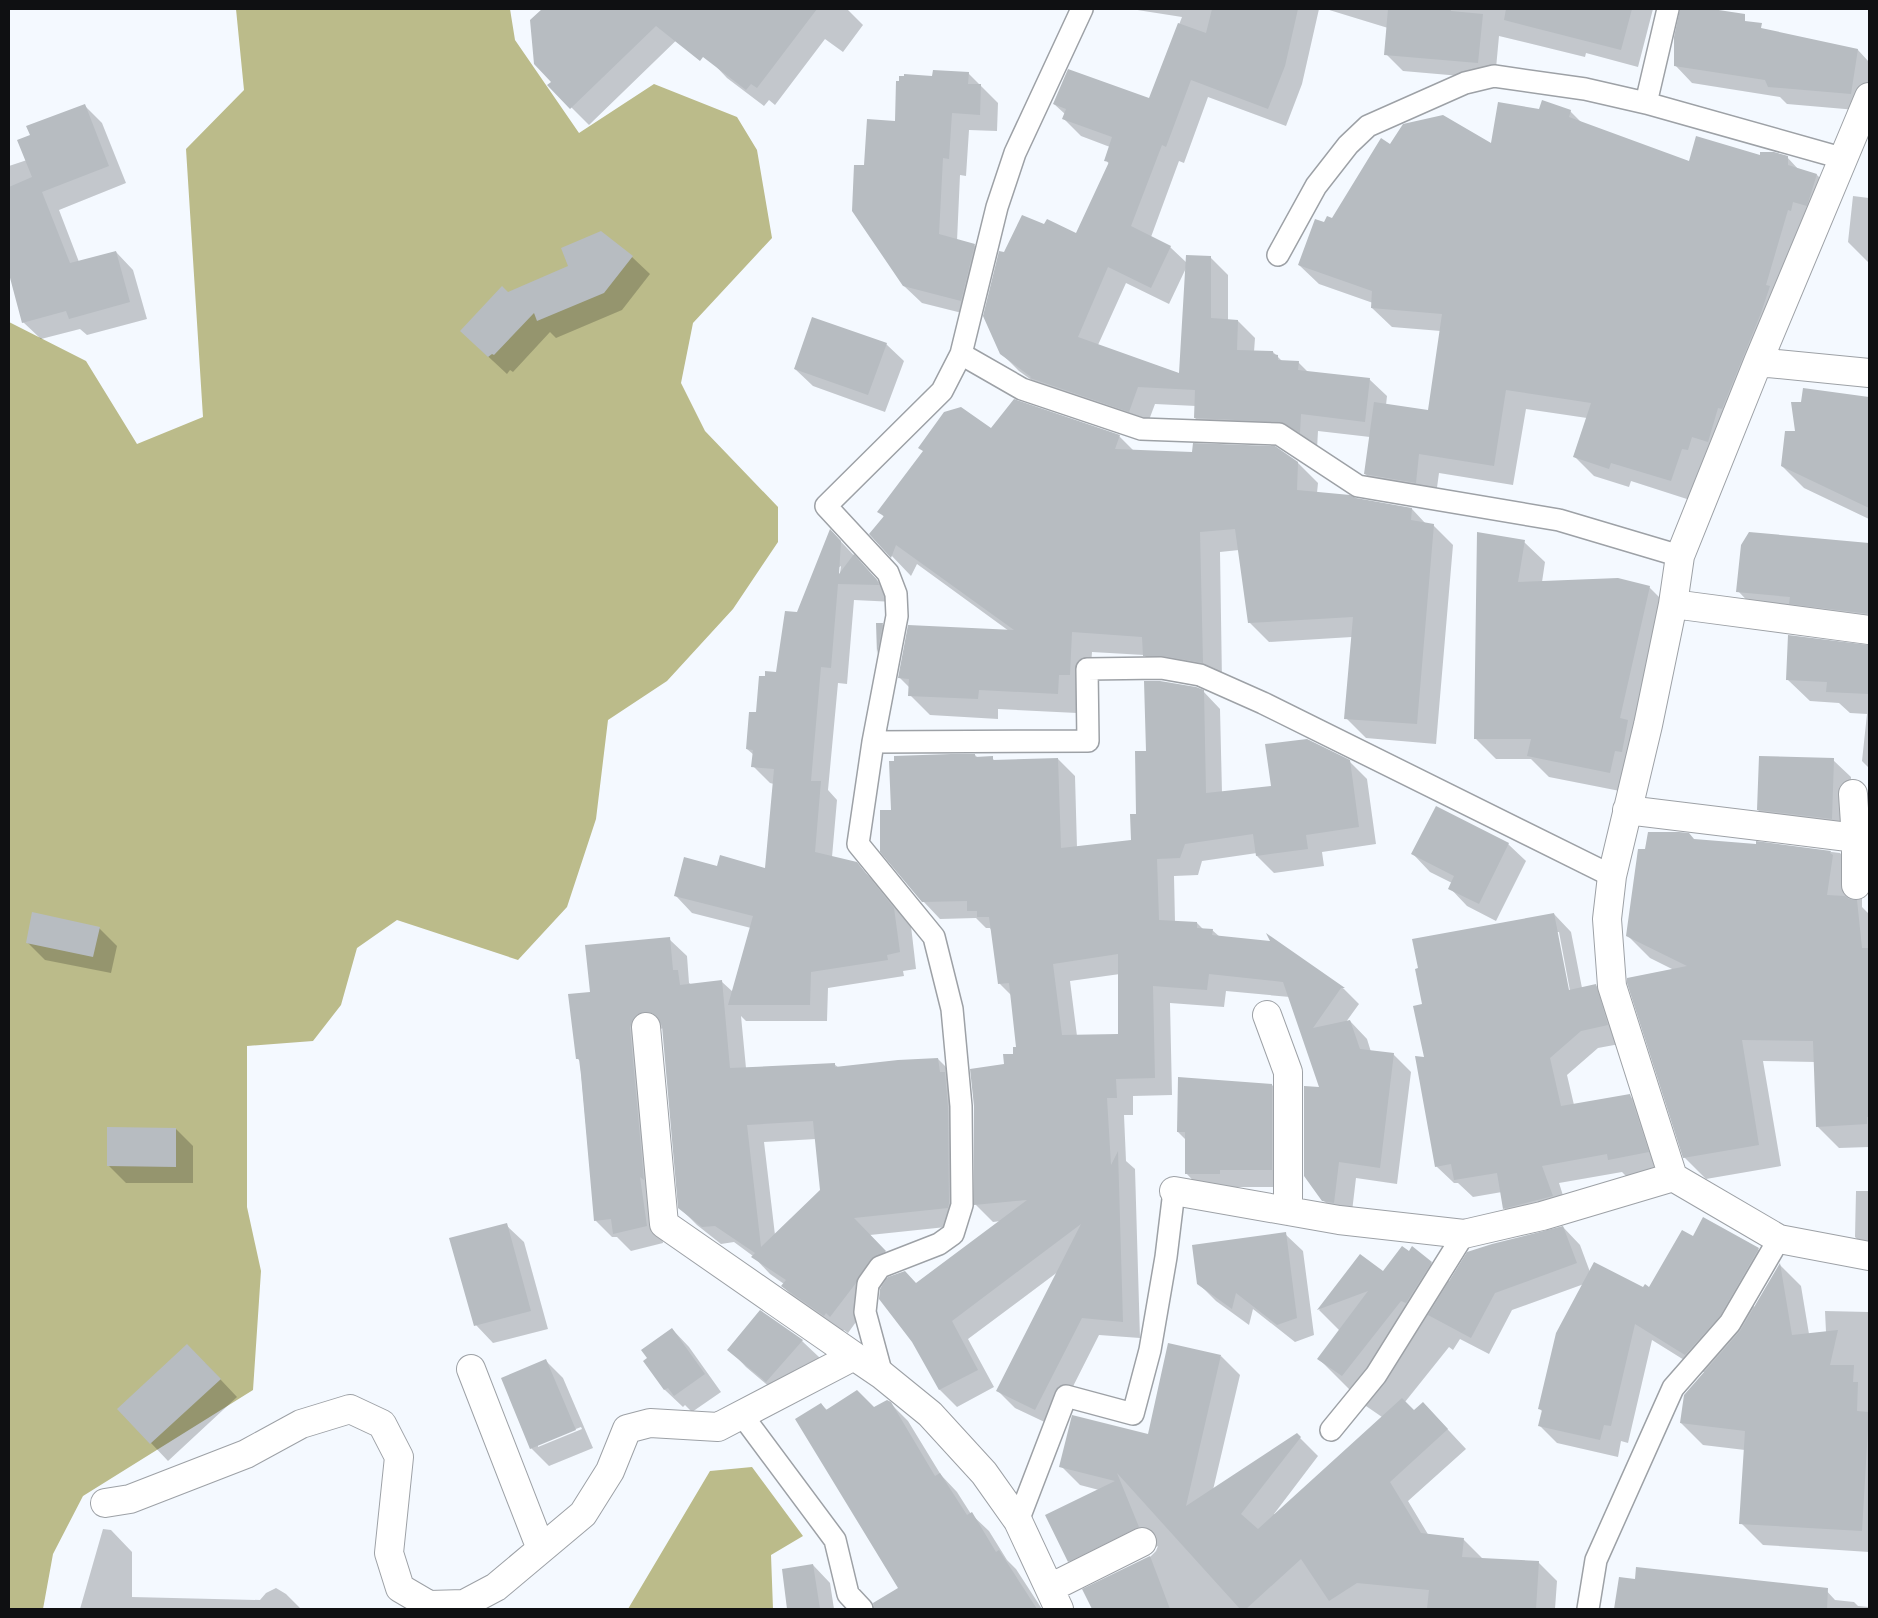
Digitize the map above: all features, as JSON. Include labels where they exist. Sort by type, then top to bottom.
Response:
[{"type":"street","points":[[1869,97],[1845,159],[1758,362],[1680,556],[1673,604],[1648,726],[1612,876],[1607,919],[1612,986],[1673,1177],[1780,1239],[1869,1256]]},
{"type":"street","points":[[1758,362],[1869,373]]},
{"type":"street","points":[[1673,604],[1869,630]]},
{"type":"street","points":[[1853,794],[1856,838],[1856,885]]},
{"type":"street","points":[[1627,810],[1856,838]]},
{"type":"street","points":[[1267,1015],[1288,1072],[1288,1211]]},
{"type":"street","points":[[646,1027],[664,1224],[882,1374],[930,1414],[984,1473],[1018,1521],[1054,1599],[1142,1542]]},
{"type":"street","points":[[1174,1191],[1339,1220],[1464,1234],[1542,1216],[1673,1177]]},
{"type":"street","points":[[105,1503],[130,1499],[246,1454],[301,1424],[350,1410],[382,1424],[399,1457],[389,1553],[400,1588],[429,1605],[463,1606],[496,1587],[583,1514],[610,1471],[627,1428],[650,1423],[718,1427],[854,1356]]},
{"type":"street","points":[[471,1369],[541,1549]]},
{"type":"lane","points":[[882,1374],[865,1312],[868,1284],[880,1267],[939,1244],[953,1234],[962,1205],[961,1106],[952,1008],[934,937],[858,844],[873,742],[897,616],[896,594],[888,573],[826,506],[942,391],[961,354],[997,207],[1015,153],[1082,9]]},
{"type":"lane","points":[[1646,103],[1668,9]]},
{"type":"lane","points":[[1278,255],[1316,186],[1348,146],[1368,126],[1465,83],[1494,76],[1585,89],[1646,103],[1845,159]]},
{"type":"lane","points":[[961,354],[1022,389],[1141,428],[1279,434],[1358,486],[1559,520],[1680,556]]},
{"type":"lane","points":[[873,742],[1088,741],[1087,670],[1162,668],[1200,675],[1263,703],[1612,876]]},
{"type":"lane","points":[[1018,1521],[1066,1396],[1133,1414],[1150,1350],[1166,1257],[1174,1191]]},
{"type":"lane","points":[[1332,1430],[1376,1374],[1464,1234]]},
{"type":"lane","points":[[1588,1609],[1596,1560],[1673,1388],[1730,1323],[1780,1239]]},
{"type":"lane","points":[[742,1415],[836,1540],[848,1594],[862,1609]]},
{"type":"green space","points":[[236,9],[510,9],[515,40],[579,133],[654,84],[737,117],[757,150],[772,238],[693,323],[681,383],[705,431],[778,507],[778,542],[733,609],[667,681],[608,720],[596,819],[567,907],[518,960],[397,920],[357,948],[341,1005],[313,1041],[247,1046],[247,1207],[261,1271],[253,1390],[83,1496],[53,1554],[43,1609],[9,1609],[9,322],[86,361],[137,444],[203,417],[186,149],[244,90]]},
{"type":"green space","points":[[752,1467],[803,1536],[771,1555],[773,1609],[628,1609],[710,1471]]},
{"type":"building","points":[[542,9],[817,9],[757,88],[751,84],[746,90],[703,57],[700,61],[656,26],[570,109],[547,85],[551,82],[534,64],[530,20]]},
{"type":"building","points":[[1212,9],[1298,9],[1285,66],[1268,109],[1191,80],[1166,147],[1162,145],[1131,226],[1171,246],[1151,288],[1108,267],[1078,337],[1179,373],[1186,255],[1211,256],[1211,318],[1238,320],[1237,350],[1273,351],[1273,354],[1278,355],[1278,360],[1299,361],[1298,370],[1370,378],[1365,422],[1301,414],[1300,433],[1279,422],[1194,418],[1195,390],[1138,387],[1129,412],[1030,378],[1000,354],[983,316],[999,251],[1004,252],[1022,215],[1044,224],[1047,219],[1076,233],[1109,162],[1104,161],[1112,137],[1062,119],[1066,109],[1053,104],[1068,69],[1149,98],[1178,23],[1206,33]]},
{"type":"building","points":[[1388,9],[1451,9],[1451,11],[1483,14],[1478,63],[1384,55]]},
{"type":"building","points":[[1506,9],[1632,9],[1621,50],[1504,20]]},
{"type":"building","points":[[1680,9],[1712,9],[1745,14],[1745,21],[1762,23],[1761,28],[1858,49],[1851,94],[1768,87],[1765,80],[1674,66],[1674,37]]},
{"type":"building","points":[[933,70],[969,72],[968,84],[981,84],[980,115],[952,113],[949,159],[943,158],[939,234],[975,244],[961,301],[903,286],[852,211],[854,165],[864,165],[867,119],[895,121],[896,81],[899,81],[899,76],[904,76],[904,74],[932,76]]},
{"type":"building","points":[[1542,100],[1571,110],[1569,117],[1689,161],[1696,136],[1760,155],[1760,152],[1774,152],[1788,156],[1788,165],[1817,174],[1807,206],[1793,202],[1791,211],[1788,210],[1766,285],[1770,286],[1761,313],[1722,409],[1718,408],[1708,442],[1692,437],[1688,450],[1682,449],[1671,481],[1611,463],[1609,469],[1573,457],[1591,403],[1506,390],[1494,466],[1419,454],[1416,483],[1364,474],[1374,402],[1428,410],[1442,314],[1371,308],[1372,291],[1298,265],[1315,219],[1324,222],[1327,216],[1332,218],[1381,138],[1390,144],[1403,124],[1443,115],[1491,143],[1498,102],[1539,109]]},
{"type":"building","points":[[85,104],[109,166],[42,192],[70,263],[116,251],[130,302],[69,319],[66,311],[22,323],[9,274],[9,187],[32,177],[17,140],[30,135],[26,126]]},
{"type":"building","points":[[601,231],[633,256],[604,293],[537,321],[534,313],[494,355],[492,354],[488,357],[460,331],[502,286],[508,292],[568,266],[561,248]]},
{"type":"building","points":[[812,317],[887,343],[868,395],[794,369]]},
{"type":"building","points":[[1803,388],[1869,397],[1869,508],[1781,466],[1785,431],[1795,431],[1791,402],[1801,402]]},
{"type":"building","points":[[1014,399],[1120,435],[1115,449],[1192,452],[1193,443],[1275,446],[1298,462],[1297,490],[1350,495],[1356,498],[1412,508],[1411,520],[1434,524],[1417,724],[1344,719],[1353,617],[1248,623],[1235,529],[1200,532],[1203,663],[1163,656],[1143,656],[1142,637],[1072,632],[1070,675],[1059,675],[1058,694],[979,690],[978,699],[908,696],[909,679],[898,678],[908,625],[1014,630],[896,545],[891,558],[869,534],[884,516],[877,512],[923,451],[918,448],[944,412],[961,407],[991,428]]},
{"type":"building","points":[[830,529],[841,541],[839,574],[854,554],[877,580],[879,585],[838,584],[831,668],[821,667],[811,781],[821,781],[815,852],[857,862],[894,908],[900,952],[887,955],[888,960],[811,972],[810,1005],[728,1005],[753,916],[674,896],[684,857],[717,866],[720,855],[765,868],[774,769],[751,767],[753,750],[746,749],[749,712],[756,712],[759,676],[765,676],[765,671],[776,672],[785,611],[797,612]]},
{"type":"building","points":[[1477,532],[1525,540],[1518,582],[1618,578],[1650,586],[1620,718],[1628,720],[1622,752],[1615,751],[1610,773],[1527,756],[1531,739],[1474,739]]},
{"type":"building","points":[[1749,532],[1869,543],[1869,614],[1789,604],[1790,597],[1736,592],[1741,545]]},
{"type":"building","points":[[876,623],[883,623],[877,654]]},
{"type":"building","points":[[1788,635],[1869,645],[1869,694],[1826,692],[1827,682],[1786,680]]},
{"type":"building","points":[[1144,681],[1160,681],[1204,690],[1206,793],[1271,786],[1265,744],[1307,739],[1350,760],[1359,827],[1306,835],[1308,849],[1256,856],[1253,834],[1185,844],[1180,858],[1157,859],[1159,920],[1197,922],[1197,928],[1213,929],[1212,935],[1270,941],[1266,933],[1345,988],[1341,988],[1313,1028],[1350,1020],[1360,1049],[1394,1053],[1380,1168],[1339,1162],[1334,1203],[1322,1201],[1304,1176],[1304,1086],[1319,1087],[1283,982],[1209,974],[1207,990],[1153,986],[1155,1078],[1116,1079],[1117,1098],[1107,1098],[1111,1165],[1118,1151],[1123,1322],[1082,1318],[1035,1410],[996,1391],[1081,1224],[952,1321],[978,1370],[939,1390],[912,1342],[879,1299],[880,1289],[888,1277],[905,1271],[916,1283],[1027,1200],[974,1205],[974,1106],[970,1069],[1004,1064],[1003,1054],[1013,1054],[1013,1047],[1016,1047],[1009,983],[998,984],[989,917],[977,917],[977,911],[967,911],[967,901],[922,902],[880,852],[880,810],[891,810],[889,761],[894,761],[894,756],[951,754],[975,754],[975,757],[993,756],[993,760],[1058,758],[1061,848],[1131,840],[1130,814],[1136,814],[1135,751],[1146,751]],"holes":[[[1118,954],[1118,1034],[1062,1035],[1053,964]]]},
{"type":"building","points":[[1759,756],[1834,758],[1832,819],[1757,810]]},
{"type":"building","points":[[1436,806],[1509,843],[1479,904],[1448,889],[1454,876],[1411,854]]},
{"type":"building","points":[[1648,832],[1689,833],[1694,839],[1756,844],[1756,841],[1831,851],[1830,853],[1833,855],[1827,895],[1845,896],[1849,899],[1857,900],[1862,948],[1869,948],[1869,1117],[1867,1117],[1867,1124],[1816,1127],[1813,1041],[1742,1040],[1759,1145],[1683,1158],[1627,983],[1627,978],[1687,966],[1626,936],[1638,849],[1645,849]]},
{"type":"building","points":[[32,912],[100,927],[93,957],[26,943]]},
{"type":"building","points":[[1554,913],[1569,990],[1596,984],[1608,1025],[1581,1031],[1550,1058],[1561,1106],[1630,1094],[1649,1152],[1608,1160],[1607,1154],[1542,1166],[1553,1196],[1503,1209],[1497,1173],[1454,1180],[1451,1164],[1435,1167],[1415,1056],[1424,1057],[1413,1006],[1422,1004],[1415,969],[1418,968],[1412,939]]},
{"type":"building","points":[[670,937],[673,970],[678,970],[680,985],[722,980],[730,1068],[835,1063],[835,1067],[938,1058],[940,1072],[945,1072],[948,1107],[948,1208],[854,1218],[886,1251],[870,1260],[856,1283],[830,1317],[826,1313],[824,1316],[781,1286],[786,1280],[751,1257],[755,1253],[715,1226],[702,1227],[678,1208],[662,1026],[658,1018],[652,1013],[644,1012],[637,1015],[632,1021],[630,1028],[644,1180],[640,1177],[647,1226],[613,1234],[611,1219],[594,1221],[581,1075],[579,1059],[576,1059],[568,994],[590,992],[585,945]],"holes":[[[813,1121],[820,1190],[761,1247],[747,1125]]]},
{"type":"building","points":[[1178,1077],[1272,1084],[1272,1170],[1220,1170],[1220,1174],[1185,1174],[1185,1132],[1177,1132]]},
{"type":"building","points":[[107,1127],[176,1128],[176,1167],[107,1166]]},
{"type":"building","points":[[1703,1217],[1759,1248],[1720,1316],[1685,1355],[1635,1324],[1611,1426],[1604,1425],[1600,1440],[1538,1426],[1542,1410],[1538,1409],[1556,1333],[1594,1262],[1643,1287],[1645,1284],[1649,1287],[1682,1230],[1693,1236]]},
{"type":"building","points":[[507,1223],[531,1311],[474,1326],[449,1238]]},
{"type":"building","points":[[1563,1226],[1577,1263],[1495,1293],[1471,1338],[1428,1315],[1467,1252]]},
{"type":"building","points":[[1286,1232],[1297,1318],[1277,1325],[1236,1293],[1232,1309],[1197,1284],[1192,1245]]},
{"type":"building","points":[[1402,1246],[1409,1251],[1412,1246],[1432,1262],[1406,1303],[1401,1301],[1342,1376],[1317,1359],[1368,1291],[1317,1310],[1360,1254],[1383,1271]]},
{"type":"building","points":[[1780,1263],[1792,1335],[1838,1330],[1830,1365],[1854,1365],[1853,1382],[1858,1382],[1857,1411],[1869,1412],[1862,1531],[1739,1524],[1745,1431],[1680,1423],[1684,1395],[1740,1331]]},
{"type":"building","points":[[760,1310],[803,1340],[766,1382],[727,1350]]},
{"type":"building","points":[[672,1328],[705,1374],[674,1396],[668,1388],[664,1390],[643,1361],[647,1358],[641,1350]]},
{"type":"building","points":[[1168,1343],[1221,1355],[1186,1506],[1297,1433],[1301,1437],[1241,1514],[1258,1529],[1402,1398],[1414,1410],[1423,1402],[1448,1429],[1390,1482],[1421,1533],[1464,1538],[1462,1557],[1539,1561],[1536,1609],[1427,1609],[1429,1590],[1357,1583],[1329,1601],[1301,1559],[1246,1609],[1240,1609],[1117,1473],[1139,1527],[1068,1562],[1045,1515],[1115,1481],[1059,1467],[1072,1415],[1148,1434]]},
{"type":"building","points":[[187,1344],[221,1379],[150,1444],[117,1409]]},
{"type":"building","points":[[546,1359],[576,1430],[530,1449],[501,1378]]},
{"type":"building","points":[[857,1390],[874,1407],[887,1400],[891,1402],[935,1476],[940,1473],[967,1515],[972,1512],[996,1552],[999,1550],[1037,1609],[874,1609],[873,1603],[898,1588],[795,1419],[821,1403],[826,1410]]},
{"type":"building","points":[[1150,1556],[1170,1609],[1092,1609],[1082,1589]]},
{"type":"building","points":[[813,1564],[820,1609],[787,1609],[782,1569]]},
{"type":"building","points":[[1636,1567],[1828,1588],[1827,1609],[1614,1609],[1619,1577],[1635,1579]]}]
